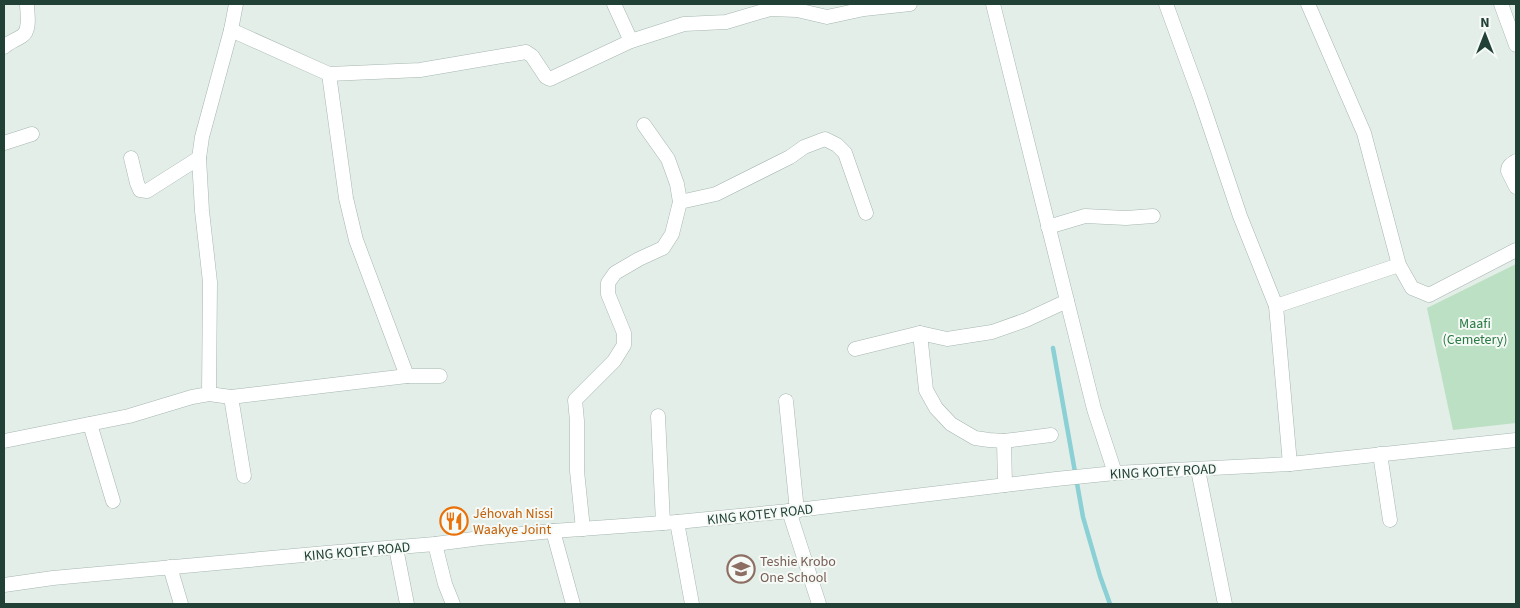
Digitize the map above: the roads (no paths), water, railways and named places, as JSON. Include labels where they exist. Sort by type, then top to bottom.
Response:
[{"type":"street","points":[[4,46],[25,34],[28,29],[27,4]]},
{"type":"street","points":[[209,394],[210,282],[202,211],[200,158],[202,137],[231,30],[236,4]]},
{"type":"street","points":[[616,4],[631,41]]},
{"type":"street","points":[[231,30],[329,74],[420,70],[526,52],[532,56],[546,77],[550,79],[631,41],[684,24],[726,22],[768,7],[797,10],[827,17],[864,9],[910,4]]},
{"type":"street","points":[[993,4],[1094,409],[1115,474]]},
{"type":"street","points":[[1166,4],[1240,216],[1276,306],[1290,464]]},
{"type":"street","points":[[1308,4],[1364,133],[1399,265],[1412,288],[1429,295],[1516,250]]},
{"type":"street","points":[[1501,4],[1516,45]]},
{"type":"street","points":[[329,74],[346,198],[356,240],[407,376]]},
{"type":"street","points":[[583,529],[577,471],[576,400],[614,361],[624,345],[624,333],[608,294],[608,283],[615,273],[663,248],[672,234],[680,202],[677,184],[668,159],[644,125]]},
{"type":"street","points":[[4,143],[32,134]]},
{"type":"street","points":[[680,202],[716,194],[790,157],[804,147],[825,139],[837,144],[846,153],[866,213]]},
{"type":"street","points":[[131,158],[140,190],[147,191],[200,158]]},
{"type":"street","points":[[1516,161],[1510,164],[1508,168],[1516,187]]},
{"type":"street","points":[[1048,227],[1085,216],[1126,218],[1153,216]]},
{"type":"street","points":[[1276,306],[1399,265]]},
{"type":"street","points":[[855,349],[920,333],[947,339],[992,332],[1026,320],[1068,301]]},
{"type":"street","points":[[920,333],[926,390],[936,408],[951,424],[976,438],[1004,441],[1051,435]]},
{"type":"street","points":[[4,441],[129,416],[192,397],[209,394],[231,397],[407,376],[440,376]]},
{"type":"street","points":[[231,397],[244,476]]},
{"type":"street","points":[[786,401],[793,511],[819,604]]},
{"type":"street","points":[[658,416],[663,523]]},
{"type":"street","points":[[90,424],[113,501]]},
{"type":"street","name":"KING KOTEY ROAD","points":[[4,585],[53,578],[374,548],[396,548],[553,531],[793,511],[1056,479],[1290,464],[1516,440]]},
{"type":"street","points":[[1004,441],[1005,485]]},
{"type":"street","points":[[1380,454],[1390,520]]},
{"type":"street","points":[[1198,470],[1225,604]]},
{"type":"street","points":[[677,522],[692,604]]},
{"type":"street","points":[[553,531],[573,604]]},
{"type":"street","points":[[435,544],[445,584],[453,604]]},
{"type":"street","points":[[396,548],[407,604]]},
{"type":"street","points":[[170,567],[180,604]]},
{"type":"waterway","points":[[1053,348],[1083,517],[1110,604]]},
{"type":"place","name":"Jéhovah Nissi Waakye Joint","points":[[454,521]]},
{"type":"place","name":"Teshie Krobo One School","points":[[741,569]]},
{"type":"park label","name":"Maafi (Cemetery)","points":[[1475,332]]}]
